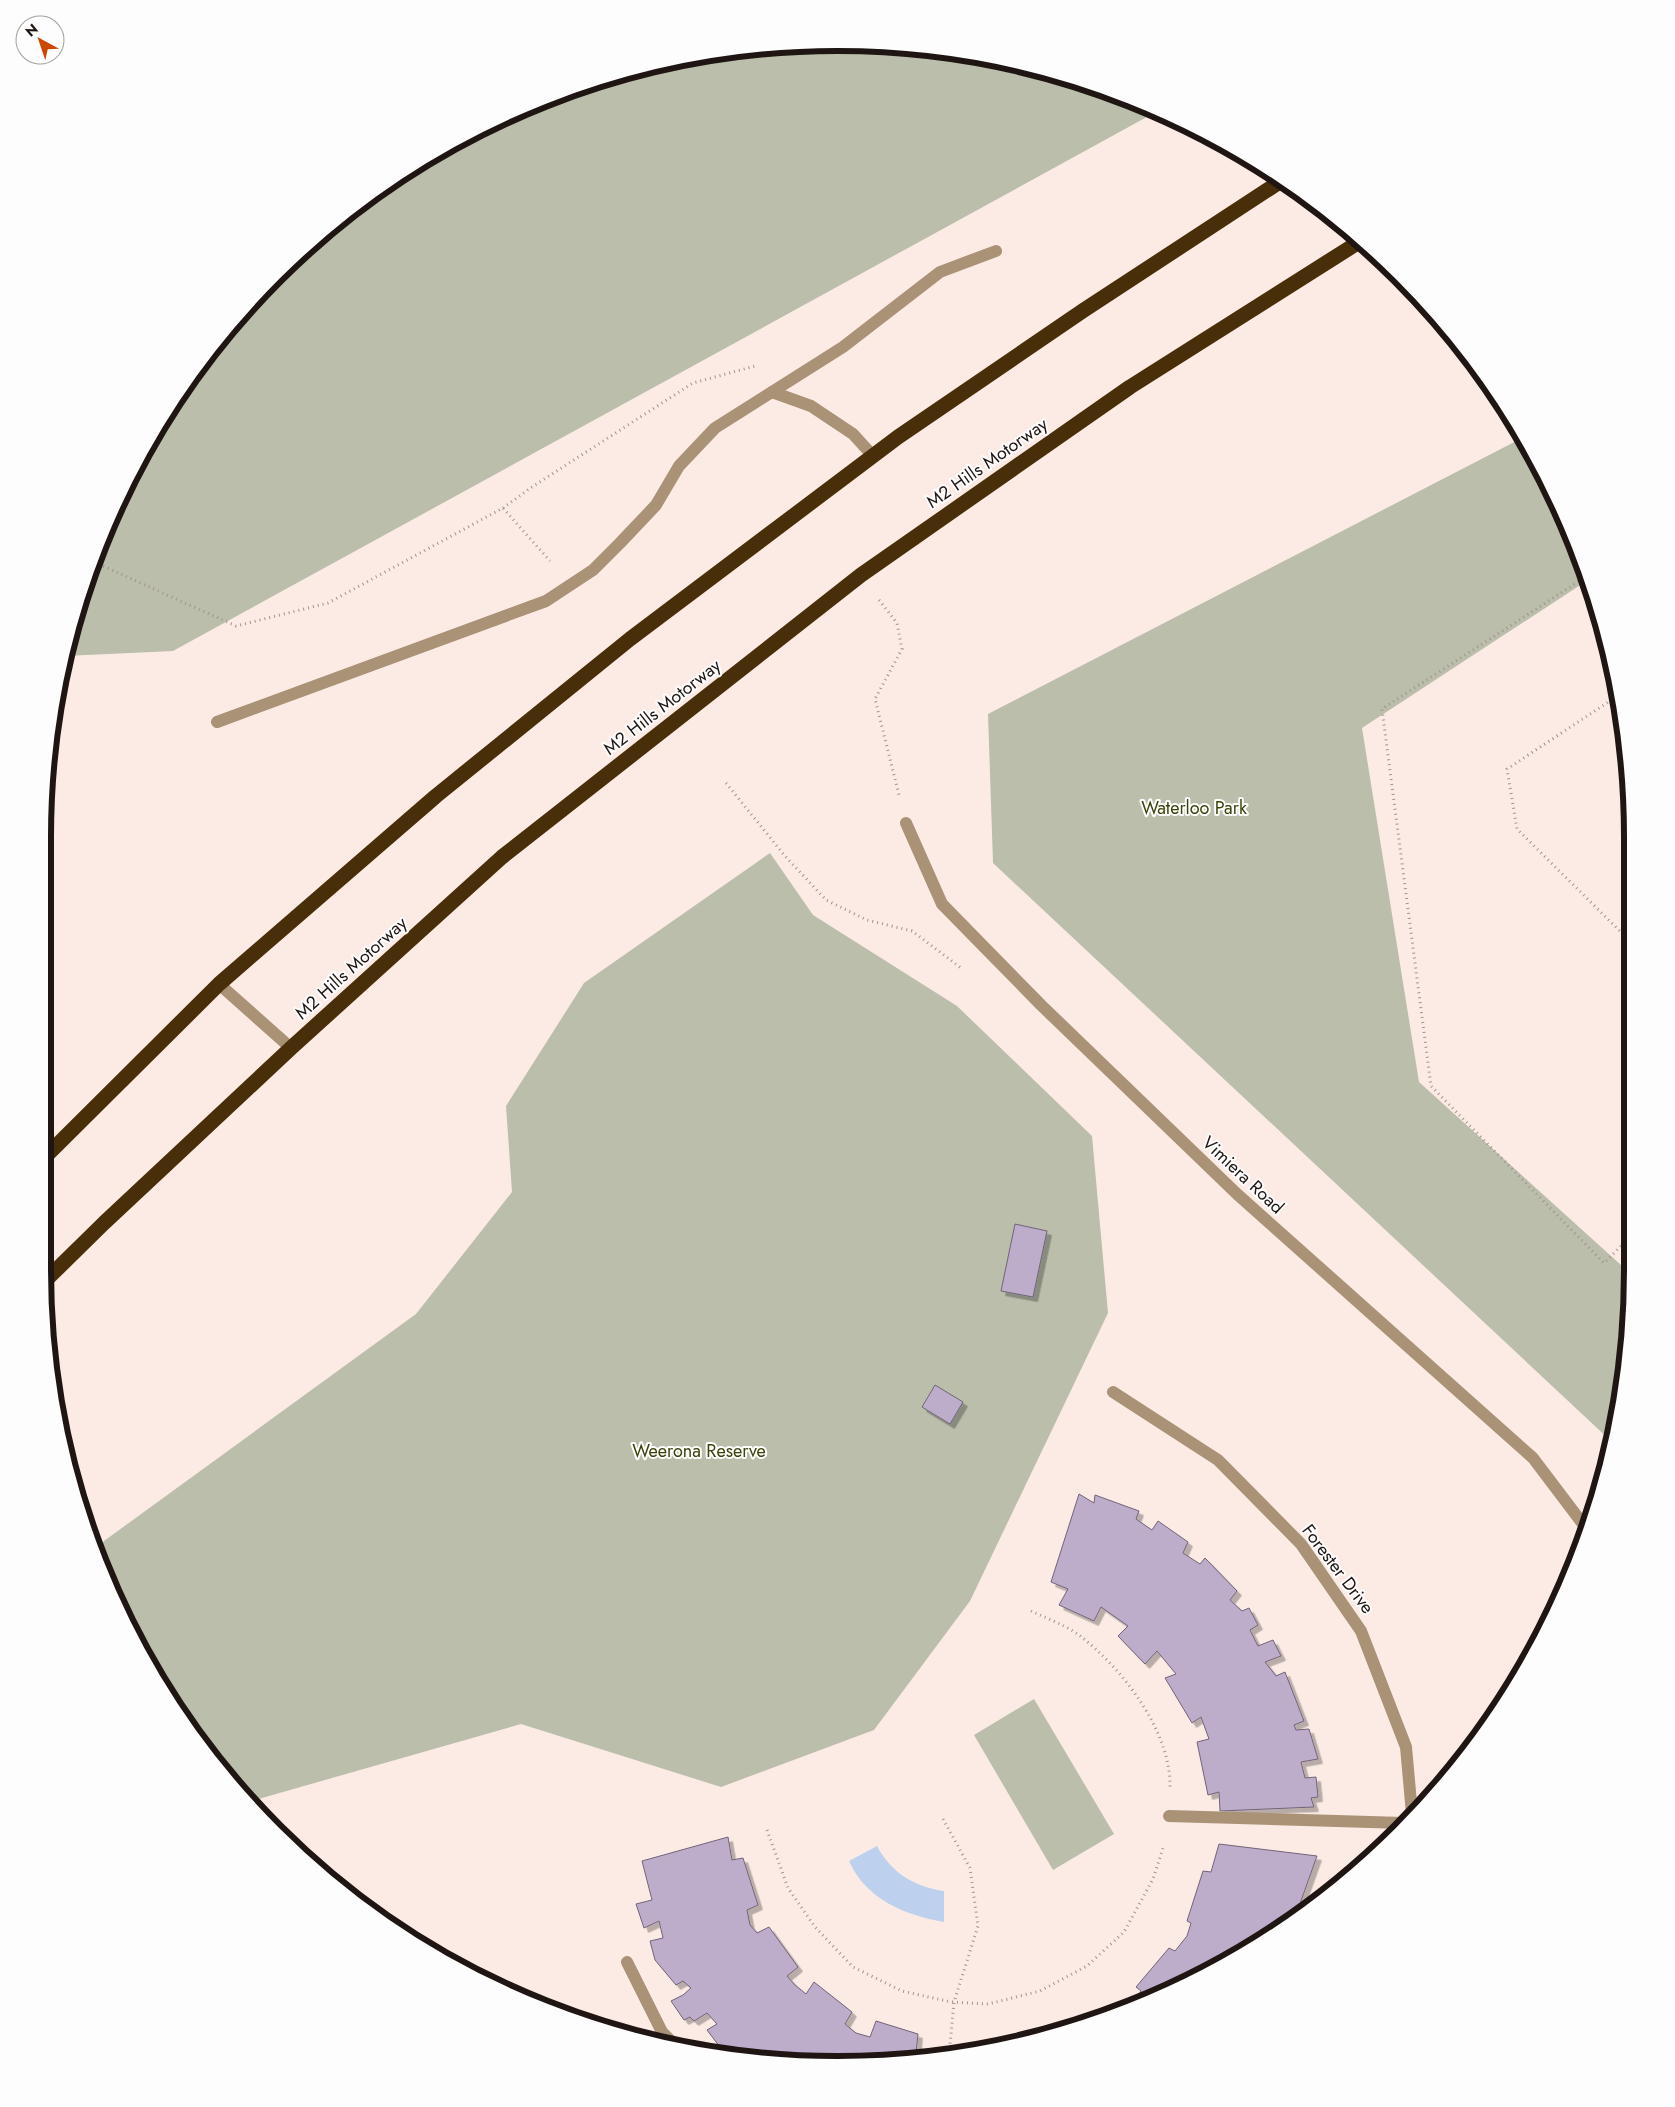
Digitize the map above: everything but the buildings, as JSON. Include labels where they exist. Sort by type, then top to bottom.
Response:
[{"type":"highway","points":[[51,1151],[219,984],[436,796],[630,639],[873,456],[1084,310],[1276,185]]},
{"type":"highway","name":"M2 Hills Motorway","points":[[51,1275],[291,1048],[502,857],[861,575],[1130,387],[1355,245]]},
{"type":"street","points":[[217,722],[546,600],[593,570],[620,543],[656,505],[680,466],[715,428],[843,347],[940,272],[996,251]]},
{"type":"street","points":[[772,392],[811,406],[853,434],[873,456]]},
{"type":"street","name":"Vimiera Road","points":[[906,823],[942,904],[1040,1005],[1237,1194],[1533,1458],[1582,1522]]},
{"type":"street","points":[[219,984],[291,1048]]},
{"type":"street","name":"Forester Drive","points":[[1113,1392],[1218,1460],[1301,1544],[1362,1631],[1406,1747],[1411,1806]]},
{"type":"street","points":[[1169,1816],[1395,1823]]},
{"type":"street","points":[[627,1962],[662,2032],[667,2037]]},
{"type":"path","points":[[101,565],[236,626],[328,603],[503,508],[550,561]]},
{"type":"path","points":[[861,575],[897,623],[902,649],[875,699],[906,823]]},
{"type":"path","points":[[1580,580],[1382,709],[1431,1086],[1604,1262],[1624,1242]]},
{"type":"path","points":[[1612,700],[1507,769],[1516,829],[1624,935]]},
{"type":"path","points":[[726,783],[785,856],[826,900],[867,920],[912,932],[967,973]]},
{"type":"path","points":[[767,1830],[788,1888],[815,1927],[853,1967],[902,1991],[954,2002],[988,2004],[1040,1991],[1086,1966],[1124,1932],[1153,1879],[1169,1829],[1170,1770],[1151,1716],[1118,1671],[1078,1634],[1031,1611]]},
{"type":"path","points":[[943,1820],[970,1868],[978,1926],[954,2002],[949,2048]]},
{"type":"green space","points":[[838,51],[889,53],[991,66],[1041,78],[1090,93],[1149,116],[173,651],[73,656],[93,585],[111,537],[132,490],[157,444],[184,401],[214,359],[246,319],[282,282],[319,246],[359,214],[401,184],[444,157],[490,132],[537,111],[585,93],[634,78],[684,66],[786,53]]},
{"type":"green space","name":"Waterloo Park","points":[[1516,441],[1543,490],[1564,537],[1582,584],[1362,728],[1419,1082],[1624,1268],[1622,1321],[1617,1372],[1606,1436],[993,863],[988,714]]},
{"type":"green space","name":"Weerona Reserve","points":[[770,853],[813,915],[957,1006],[1092,1136],[1108,1313],[970,1601],[874,1730],[721,1787],[521,1724],[257,1799],[214,1748],[184,1706],[157,1663],[132,1617],[101,1544],[416,1314],[512,1192],[506,1106],[584,983]]},
{"type":"green space","points":[[1034,1699],[1114,1834],[1053,1870],[974,1735]]},
{"type":"water","points":[[877,1846],[889,1864],[905,1877],[923,1886],[944,1891],[944,1922],[901,1910],[865,1886],[849,1861]]}]
